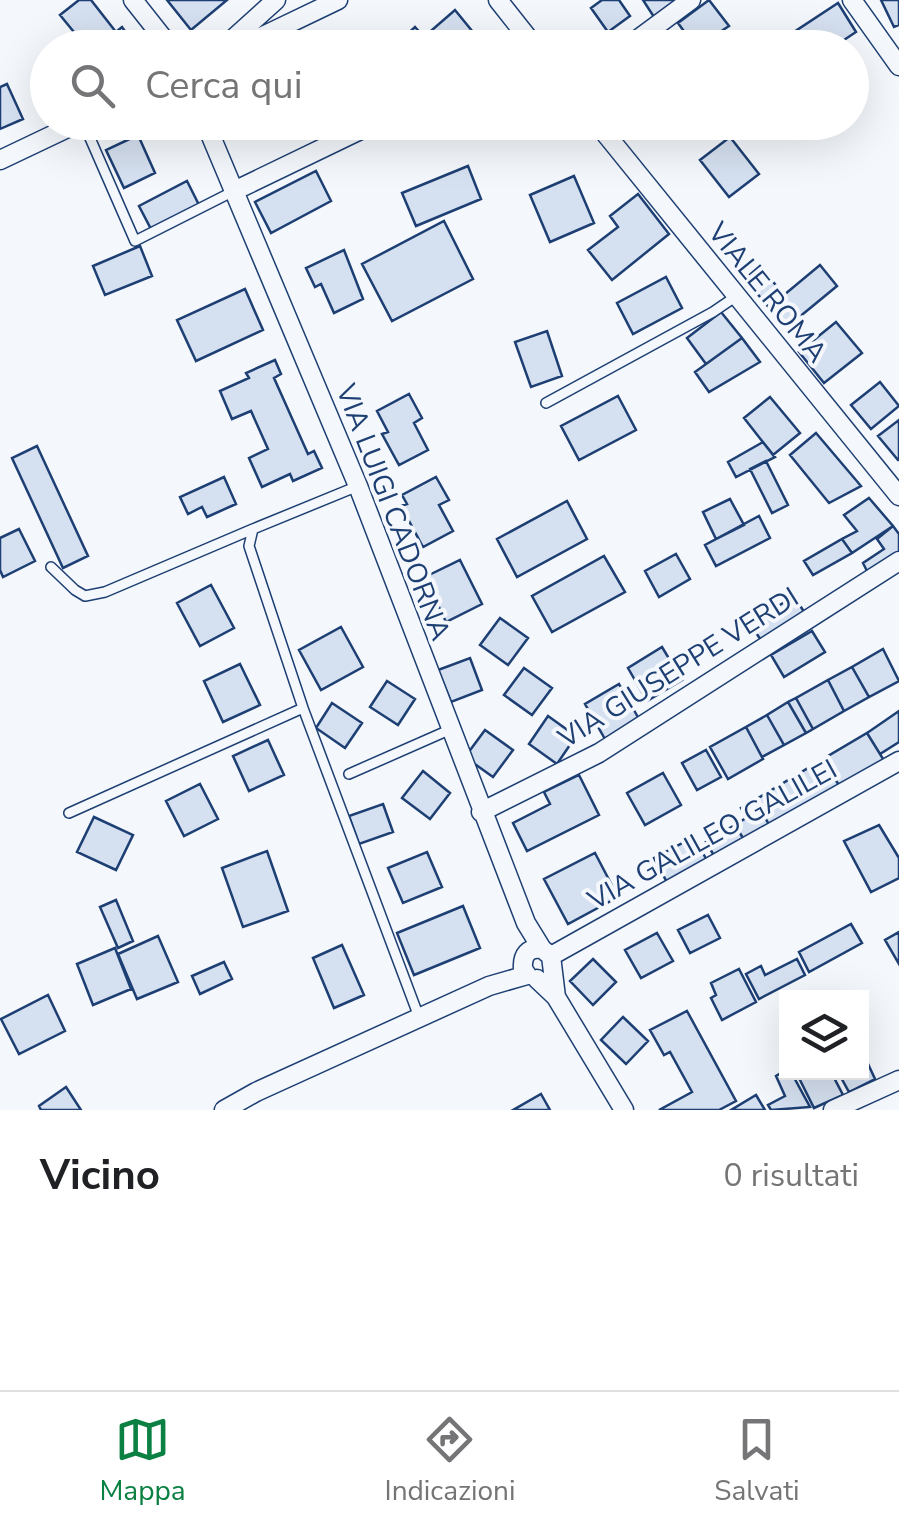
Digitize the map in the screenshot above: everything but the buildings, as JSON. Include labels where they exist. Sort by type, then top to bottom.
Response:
[{"type":"street","points":[[133,0],[157,30]]},
{"type":"street","points":[[242,30],[276,0]]},
{"type":"street","points":[[267,30],[306,6],[338,0]]},
{"type":"street","points":[[498,0],[522,30]]},
{"type":"street","points":[[650,30],[691,0]]},
{"type":"street","points":[[852,0],[892,41],[899,66]]},
{"type":"street","points":[[0,160],[43,140]]},
{"type":"street","name":"VIA LUIGI CADORNA","points":[[213,140],[358,486],[526,924],[537,963],[624,1110]]},
{"type":"street","points":[[234,191],[340,140]]},
{"type":"street","name":"VIALE ROMA","points":[[610,140],[899,496]]},
{"type":"street","name":"VIA GIUSEPPE VERDI","points":[[481,812],[599,753],[899,562]]},
{"type":"street","name":"VIA GALILEO GALILEI","points":[[224,1110],[537,963],[899,760]]},
{"type":"street","points":[[833,1110],[899,1080]]},
{"type":"lane","points":[[89,140],[135,240],[234,191]]},
{"type":"lane","points":[[546,402],[735,297]]},
{"type":"lane","points":[[52,567],[85,596],[106,592],[358,486]]},
{"type":"lane","points":[[252,528],[249,546],[303,708],[420,1020]]},
{"type":"lane","points":[[69,812],[303,708]]},
{"type":"lane","points":[[350,774],[449,730]]}]
